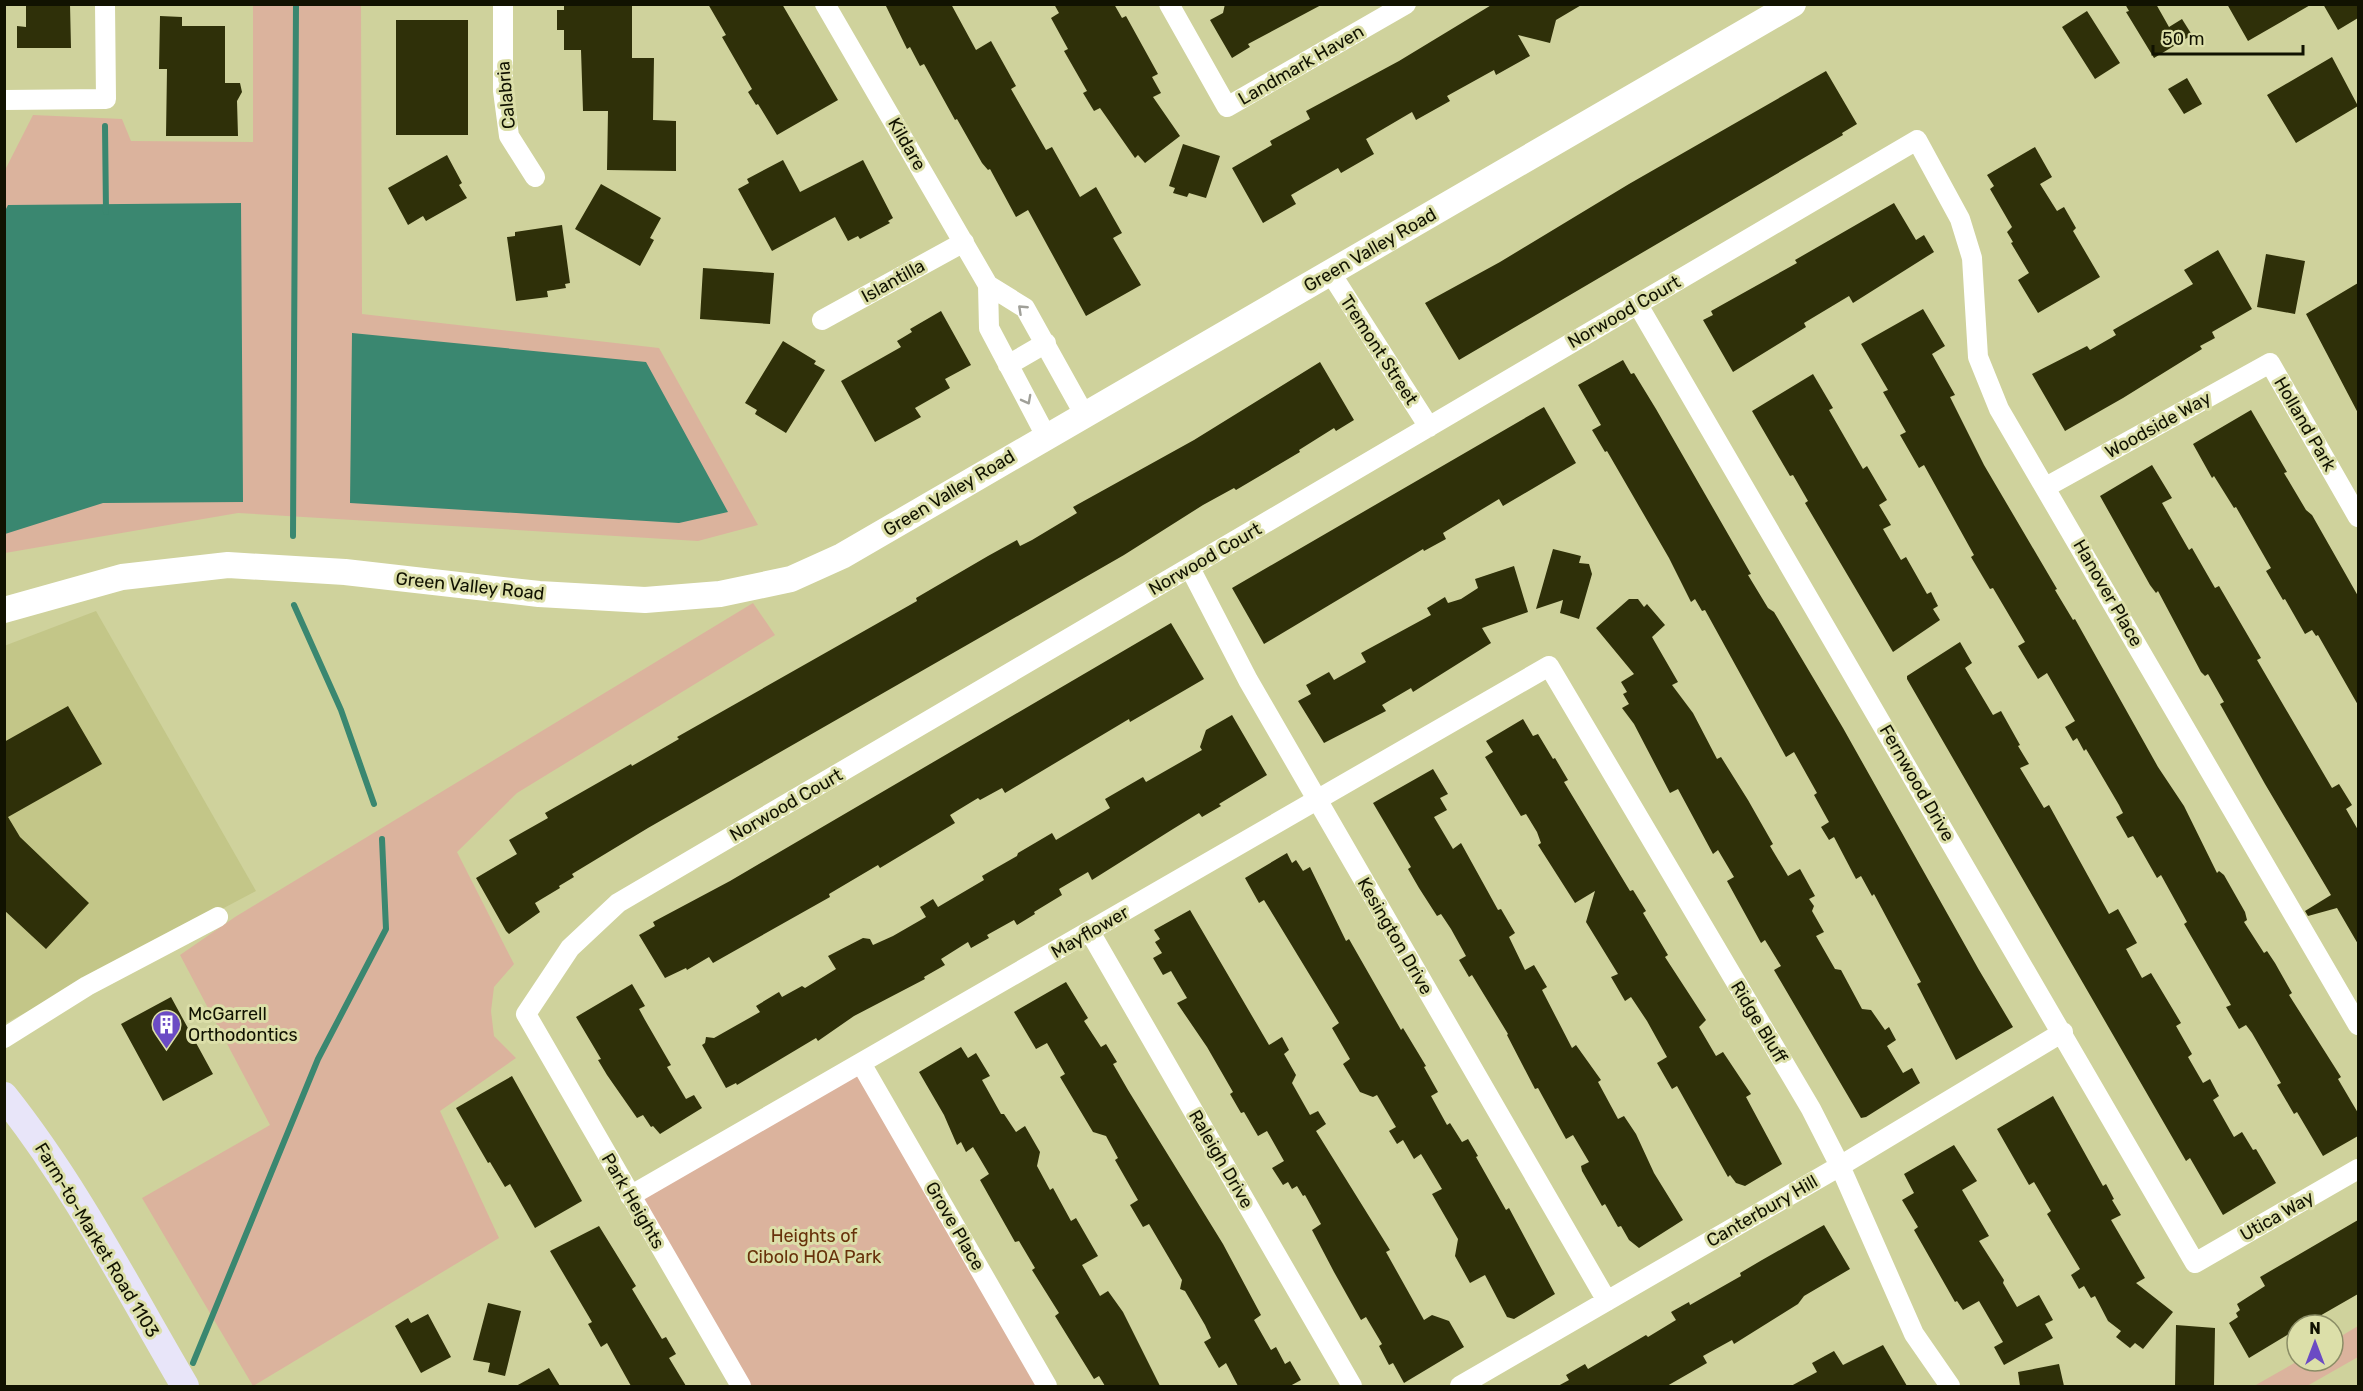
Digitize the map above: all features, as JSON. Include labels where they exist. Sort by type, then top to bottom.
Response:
[{"type":"main road","name":"Farm-to-Market Road 1103","points":[[4,1096],[38,1142],[101,1242],[186,1386]]},
{"type":"street","points":[[4,100],[106,99],[105,4]]},
{"type":"street","name":"Calabria","points":[[503,4],[503,91],[509,136],[535,177]]},
{"type":"street","name":"Kildare","points":[[825,4],[988,285],[989,328],[1046,436]]},
{"type":"street","name":"Landmark Haven","points":[[1169,4],[1227,107],[1406,4]]},
{"type":"street","name":"Green Valley Road","points":[[4,610],[122,577],[228,565],[345,572],[539,594],[645,600],[720,594],[791,579],[842,556],[1793,4]]},
{"type":"street","name":"Norwood Court","points":[[526,1014],[570,948],[618,903],[1917,140]]},
{"type":"street","name":"Hanover Place","points":[[1917,140],[1960,219],[1972,258],[1978,357],[1999,409],[2358,1025]]},
{"type":"street","name":"Islantilla","points":[[822,320],[964,242]]},
{"type":"street","name":"Tremont Street","points":[[1330,272],[1429,428]]},
{"type":"street","name":"Kildare","points":[[988,285],[1025,308],[1084,414]]},
{"type":"street","name":"Fernwood Drive","points":[[1638,304],[2063,1032],[2195,1263]]},
{"type":"street","points":[[1008,365],[1046,343]]},
{"type":"street","name":"Woodside Way","points":[[2046,487],[2270,363]]},
{"type":"street","name":"Holland Park","points":[[2270,363],[2358,517]]},
{"type":"street","name":"Kesington Drive","points":[[1190,568],[1248,680],[1607,1301]]},
{"type":"street","name":"Mayflower","points":[[630,1196],[862,1065],[1549,666]]},
{"type":"street","name":"Ridge Bluff","points":[[1549,666],[1805,1099],[1840,1166],[1914,1334],[1950,1386]]},
{"type":"street","points":[[4,1038],[87,986],[218,917]]},
{"type":"street","name":"Raleigh Drive","points":[[1090,932],[1352,1386]]},
{"type":"street","name":"Park Heights","points":[[526,1014],[741,1386]]},
{"type":"street","name":"Canterbury Hill","points":[[1460,1386],[1840,1166],[2063,1032]]},
{"type":"street","name":"Grove Place","points":[[862,1065],[1047,1386]]},
{"type":"street","name":"Utica Way","points":[[2195,1263],[2358,1169]]},
{"type":"shaded area","points":[[241,203],[243,502],[103,503],[5,534],[4,213],[8,205]]},
{"type":"shaded area","points":[[352,333],[646,362],[728,512],[679,523],[350,503]]},
{"type":"shaded area","points":[[96,611],[256,891],[4,1024],[4,646]]},
{"type":"green space","points":[[253,5],[361,5],[362,314],[659,348],[758,525],[698,541],[238,513],[5,553],[4,172],[33,115],[122,119],[131,141],[253,142]]},
{"type":"green space","points":[[753,603],[775,635],[517,793],[457,852],[514,964],[494,987],[491,1011],[494,1036],[516,1058],[440,1111],[499,1238],[253,1386],[142,1198],[270,1125],[180,955],[235,917]]},
{"type":"green space","name":"Heights of Cibolo HOA Park","points":[[862,1065],[1047,1386],[742,1386],[630,1196]]},
{"type":"green space","points":[[2358,1326],[2358,1357],[2345,1364],[2345,1334]]},
{"type":"green space","points":[[2285,1368],[2285,1373],[2330,1373],[2307,1386],[2254,1386]]},
{"type":"building","points":[[26,4],[70,4],[71,48],[17,48],[17,26],[26,27]]},
{"type":"building","points":[[564,4],[632,4],[632,58],[654,58],[653,120],[676,121],[676,171],[607,170],[608,111],[583,111],[581,50],[564,50],[564,30],[557,30],[557,10],[564,10]]},
{"type":"building","points":[[708,4],[782,4],[838,100],[777,135],[748,92],[752,89],[722,37],[726,35]]},
{"type":"building","points":[[885,4],[951,4],[976,50],[991,41],[1016,86],[1011,89],[1046,150],[1052,147],[1080,197],[1096,187],[1122,233],[1113,238],[1141,285],[1086,316],[1028,210],[1016,217],[990,169],[988,170],[982,163],[924,64],[920,66],[910,47],[907,49]]},
{"type":"building","points":[[1054,4],[1114,4],[1122,18],[1126,16],[1158,74],[1152,77],[1161,93],[1153,97],[1180,136],[1145,163],[1138,155],[1135,158],[1100,108],[1094,111],[1083,93],[1087,91],[1064,51],[1068,49],[1051,18],[1059,13]]},
{"type":"building","points":[[1225,4],[1323,4],[1248,44],[1250,47],[1232,58],[1210,20],[1223,13]]},
{"type":"building","points":[[1493,4],[1583,4],[1556,20],[1550,43],[1518,35],[1530,56],[1496,75],[1494,70],[1447,96],[1450,101],[1416,120],[1412,112],[1366,139],[1374,154],[1341,173],[1338,168],[1291,195],[1296,204],[1263,223],[1232,168],[1272,145],[1270,141],[1310,119],[1306,111],[1399,61]]},
{"type":"building","points":[[2125,4],[2156,4],[2169,27],[2182,19],[2192,35],[2154,58],[2126,12],[2129,11]]},
{"type":"building","points":[[2227,4],[2312,4],[2248,41]]},
{"type":"building","points":[[2323,4],[2358,4],[2358,18],[2338,30]]},
{"type":"building","points":[[2087,11],[2120,63],[2095,79],[2062,27]]},
{"type":"building","points":[[160,16],[182,17],[182,26],[225,26],[225,83],[240,83],[242,92],[237,101],[238,136],[166,136],[167,69],[159,69]]},
{"type":"building","points":[[396,20],[468,20],[468,135],[396,135]]},
{"type":"building","points":[[2332,57],[2358,106],[2296,143],[2267,95]]},
{"type":"building","points":[[1826,71],[1857,124],[1842,133],[1843,135],[1459,360],[1425,303],[1500,262],[1629,184]]},
{"type":"building","points":[[2187,78],[2202,104],[2184,114],[2168,89]]},
{"type":"building","points":[[1183,144],[1220,156],[1206,198],[1189,193],[1187,197],[1173,193],[1175,188],[1169,186]]},
{"type":"building","points":[[2035,147],[2052,177],[2040,184],[2057,211],[2064,207],[2076,228],[2073,231],[2100,277],[2038,313],[2018,280],[2029,273],[2011,243],[2013,242],[2007,232],[2012,227],[1990,189],[1994,186],[1987,175]]},
{"type":"building","points":[[447,155],[467,198],[426,221],[423,216],[408,225],[388,188]]},
{"type":"building","points":[[783,160],[800,192],[863,160],[893,218],[888,221],[890,223],[860,239],[858,236],[848,241],[835,217],[772,251],[738,189],[749,183],[747,179]]},
{"type":"building","points":[[601,184],[661,218],[650,238],[654,240],[640,266],[575,229]]},
{"type":"building","points":[[1894,203],[1916,240],[1924,235],[1934,252],[1853,303],[1849,296],[1804,323],[1806,327],[1733,372],[1703,320],[1713,315],[1711,311],[1797,263],[1795,260]]},
{"type":"building","points":[[562,225],[570,283],[565,284],[566,288],[547,291],[548,297],[516,301],[507,237],[515,236],[515,232]]},
{"type":"building","points":[[2218,250],[2252,309],[2212,332],[2215,338],[2200,346],[2202,349],[2065,431],[2032,374],[2087,346],[2090,350],[2116,335],[2113,330],[2193,284],[2184,270]]},
{"type":"building","points":[[2266,254],[2305,261],[2295,314],[2257,307]]},
{"type":"building","points":[[703,268],[774,273],[770,324],[700,319]]},
{"type":"building","points":[[2358,283],[2358,413],[2306,314]]},
{"type":"building","points":[[1923,309],[1945,346],[1932,354],[1955,395],[1950,397],[1984,465],[2057,589],[2055,590],[2073,620],[2075,619],[2158,767],[2184,806],[2217,873],[2219,871],[2224,875],[2245,912],[2247,920],[2244,922],[2264,953],[2267,951],[2275,963],[2292,993],[2289,995],[2341,1077],[2338,1079],[2358,1113],[2358,1136],[2323,1156],[2297,1112],[2294,1114],[2277,1085],[2281,1083],[2252,1033],[2246,1025],[2239,1029],[2226,1007],[2231,1005],[2184,924],[2187,922],[2161,875],[2157,878],[2133,836],[2128,838],[2116,817],[2123,813],[2119,805],[2086,749],[2084,751],[2077,738],[2073,741],[2065,727],[2075,721],[2047,673],[2038,679],[2018,646],[2025,642],[1993,588],[1990,589],[1971,557],[1974,555],[1924,465],[1919,468],[1900,435],[1906,432],[1883,392],[1888,390],[1861,344]]},
{"type":"building","points":[[941,311],[971,365],[945,379],[950,388],[915,408],[921,417],[875,442],[841,381],[901,347],[897,341],[912,332],[910,329]]},
{"type":"building","points":[[783,341],[816,361],[814,364],[825,370],[786,433],[755,414],[757,410],[745,403]]},
{"type":"building","points":[[1623,360],[1631,374],[1634,373],[1656,409],[1751,574],[1748,575],[1768,608],[1774,612],[1843,728],[2013,1027],[1956,1060],[1917,984],[1921,982],[1874,894],[1872,896],[1861,876],[1856,879],[1834,837],[1829,840],[1821,827],[1829,822],[1814,795],[1817,793],[1794,752],[1786,757],[1705,610],[1702,611],[1695,599],[1691,602],[1669,558],[1607,451],[1605,452],[1592,430],[1601,425],[1578,385]]},
{"type":"building","points":[[1320,362],[1354,420],[1336,431],[1334,428],[1299,450],[1300,452],[1236,490],[1234,488],[1203,505],[1124,555],[648,828],[572,874],[574,877],[559,886],[560,888],[535,903],[540,912],[509,934],[506,931],[476,878],[517,854],[509,840],[548,818],[545,813],[631,764],[632,766],[679,739],[677,737],[917,601],[916,598],[988,556],[1017,540],[1020,546],[1032,540],[1077,513],[1073,507],[1194,440]]},
{"type":"building","points":[[1813,374],[1833,408],[1829,410],[1863,469],[1867,466],[1887,500],[1879,505],[1891,525],[1883,529],[1901,560],[1906,557],[1927,594],[1931,592],[1938,606],[1933,609],[1940,620],[1893,652],[1805,503],[1808,501],[1793,475],[1790,476],[1752,411]]},
{"type":"building","points":[[1544,407],[1576,463],[1503,506],[1499,499],[1443,533],[1446,539],[1424,551],[1423,549],[1264,644],[1232,588]]},
{"type":"building","points":[[2251,410],[2287,472],[2284,473],[2306,510],[2312,515],[2358,596],[2358,705],[2318,635],[2316,636],[2312,630],[2305,634],[2285,599],[2283,600],[2266,571],[2271,568],[2236,507],[2234,508],[2214,476],[2212,478],[2193,444]]},
{"type":"building","points":[[2152,465],[2172,498],[2162,503],[2189,550],[2192,548],[2215,588],[2219,586],[2261,658],[2257,660],[2332,788],[2339,784],[2352,805],[2346,809],[2358,830],[2358,944],[2337,908],[2308,916],[2305,911],[2331,895],[2220,704],[2224,702],[2208,674],[2205,676],[2201,672],[2158,591],[2156,593],[2150,585],[2100,496]]},
{"type":"building","points":[[1553,549],[1581,556],[1579,563],[1589,564],[1592,574],[1579,619],[1560,613],[1563,600],[1536,609]]},
{"type":"building","points":[[1514,566],[1528,612],[1482,628],[1491,643],[1413,692],[1411,688],[1382,705],[1386,711],[1324,743],[1298,701],[1311,694],[1306,685],[1329,672],[1334,680],[1366,662],[1361,653],[1431,615],[1427,608],[1445,597],[1448,603],[1461,599],[1478,588],[1475,579]]},
{"type":"building","points":[[1629,599],[1638,599],[1644,607],[1647,604],[1665,625],[1652,637],[1678,682],[1672,685],[1693,713],[1717,759],[1721,757],[1748,800],[1773,844],[1770,846],[1788,876],[1800,869],[1815,896],[1809,899],[1814,906],[1812,911],[1824,932],[1816,936],[1835,969],[1841,970],[1862,1009],[1871,1010],[1885,1030],[1889,1027],[1896,1040],[1887,1046],[1903,1073],[1912,1068],[1920,1083],[1866,1117],[1861,1118],[1774,970],[1781,966],[1765,940],[1761,943],[1727,881],[1734,877],[1718,850],[1713,854],[1678,789],[1670,793],[1634,724],[1622,708],[1629,704],[1623,694],[1627,692],[1621,682],[1634,674],[1596,628]]},
{"type":"building","points":[[1171,623],[1204,679],[1130,722],[1129,719],[1005,793],[1002,788],[980,800],[978,798],[950,815],[955,823],[880,868],[878,865],[829,894],[830,897],[713,963],[709,957],[687,970],[686,968],[665,978],[639,935],[655,926],[653,922],[730,881]]},
{"type":"building","points":[[1960,642],[1972,663],[1965,668],[1993,715],[2001,711],[2020,745],[2018,746],[2029,764],[2020,768],[2044,808],[2049,805],[2109,914],[2118,909],[2137,943],[2126,949],[2142,978],[2151,973],[2181,1023],[2176,1026],[2192,1054],[2188,1057],[2203,1083],[2210,1079],[2219,1096],[2213,1100],[2234,1137],[2242,1132],[2253,1150],[2256,1149],[2276,1183],[2223,1215],[2190,1158],[2186,1161],[1907,679],[1907,676]]},
{"type":"building","points":[[68,706],[102,764],[8,817],[20,837],[89,903],[46,949],[4,910],[4,742]]},
{"type":"building","points":[[1232,715],[1267,775],[1219,804],[1221,806],[1202,817],[1199,813],[1092,880],[1088,872],[1059,889],[1062,895],[1017,925],[1014,920],[987,935],[989,938],[971,948],[968,942],[941,959],[945,965],[924,977],[925,979],[854,1016],[818,1041],[816,1038],[737,1085],[736,1083],[726,1088],[702,1045],[706,1037],[714,1038],[760,1012],[756,1006],[779,992],[782,997],[802,986],[805,988],[836,969],[828,956],[863,938],[870,939],[873,945],[893,936],[926,917],[920,907],[933,899],[938,907],[984,880],[982,876],[1052,833],[1056,840],[1110,808],[1105,799],[1143,777],[1146,782],[1202,750],[1200,747],[1206,730]]},
{"type":"building","points":[[1523,719],[1533,736],[1538,734],[1553,759],[1555,758],[1568,780],[1564,782],[1630,891],[1633,890],[1646,911],[1643,913],[1668,955],[1665,957],[1706,1020],[1699,1027],[1716,1056],[1723,1052],[1751,1094],[1746,1097],[1782,1164],[1745,1186],[1736,1183],[1730,1175],[1728,1177],[1677,1086],[1672,1089],[1657,1063],[1667,1057],[1647,1021],[1631,997],[1625,1001],[1611,977],[1618,974],[1586,922],[1595,891],[1575,903],[1538,845],[1541,843],[1537,832],[1526,814],[1521,816],[1485,757],[1493,752],[1486,741]]},
{"type":"building","points":[[1433,769],[1448,794],[1440,798],[1447,810],[1434,817],[1453,849],[1461,843],[1498,910],[1501,909],[1515,933],[1509,937],[1525,970],[1534,965],[1547,987],[1542,990],[1572,1048],[1576,1045],[1601,1080],[1598,1082],[1618,1119],[1624,1116],[1636,1134],[1654,1173],[1683,1220],[1639,1248],[1629,1240],[1621,1226],[1618,1227],[1605,1204],[1602,1206],[1582,1171],[1581,1166],[1589,1162],[1573,1135],[1566,1139],[1538,1088],[1535,1089],[1508,1034],[1472,975],[1469,977],[1459,960],[1466,956],[1451,929],[1441,914],[1437,916],[1419,888],[1408,869],[1411,867],[1373,803]]},
{"type":"building","points":[[1287,853],[1292,863],[1296,860],[1303,871],[1310,867],[1346,941],[1349,939],[1401,1030],[1403,1028],[1426,1066],[1424,1067],[1438,1092],[1431,1096],[1447,1125],[1450,1123],[1462,1142],[1468,1139],[1506,1210],[1509,1208],[1555,1294],[1514,1319],[1507,1317],[1485,1275],[1470,1283],[1455,1256],[1458,1239],[1432,1194],[1442,1189],[1421,1154],[1414,1159],[1403,1140],[1397,1144],[1389,1131],[1396,1127],[1377,1095],[1373,1097],[1360,1092],[1343,1064],[1350,1059],[1332,1028],[1339,1023],[1264,900],[1259,903],[1245,878]]},
{"type":"building","points":[[1190,910],[1269,1045],[1282,1037],[1289,1050],[1284,1054],[1296,1075],[1292,1083],[1310,1115],[1318,1111],[1326,1124],[1316,1131],[1390,1250],[1386,1252],[1424,1320],[1432,1315],[1449,1321],[1464,1347],[1404,1383],[1393,1363],[1389,1365],[1379,1346],[1382,1344],[1366,1317],[1361,1320],[1334,1272],[1312,1230],[1321,1224],[1305,1195],[1303,1196],[1297,1186],[1292,1189],[1288,1182],[1283,1185],[1272,1168],[1284,1161],[1267,1131],[1258,1136],[1244,1112],[1241,1113],[1230,1094],[1233,1092],[1207,1047],[1177,1003],[1187,998],[1171,971],[1163,975],[1153,958],[1162,953],[1155,942],[1160,939],[1154,930]]},
{"type":"building","points":[[1066,982],[1088,1018],[1084,1021],[1101,1047],[1106,1044],[1117,1062],[1113,1064],[1128,1090],[1223,1244],[1261,1315],[1254,1320],[1271,1350],[1276,1347],[1285,1364],[1290,1361],[1301,1380],[1290,1386],[1238,1386],[1226,1363],[1219,1368],[1204,1342],[1211,1338],[1205,1325],[1185,1291],[1180,1289],[1182,1280],[1149,1224],[1143,1227],[1130,1205],[1138,1200],[1115,1160],[1118,1158],[1106,1136],[1093,1132],[1060,1077],[1065,1074],[1047,1043],[1036,1049],[1014,1012]]},
{"type":"building","points":[[632,984],[645,1006],[639,1009],[671,1065],[667,1067],[686,1099],[694,1095],[702,1108],[660,1134],[653,1126],[651,1127],[643,1115],[637,1118],[607,1075],[598,1060],[601,1059],[576,1017]]},
{"type":"building","name":"McGarrell Orthodontics","points":[[171,997],[213,1074],[163,1101],[121,1024]]},
{"type":"building","points":[[961,1047],[968,1058],[976,1053],[990,1076],[982,1080],[1001,1114],[1004,1114],[1016,1132],[1025,1126],[1040,1152],[1037,1166],[1050,1190],[1053,1188],[1071,1221],[1076,1218],[1098,1256],[1082,1265],[1100,1296],[1108,1291],[1123,1312],[1160,1386],[1105,1386],[1099,1376],[1094,1379],[1055,1316],[1059,1313],[1032,1270],[1035,1268],[1019,1241],[1015,1242],[980,1180],[989,1174],[973,1147],[966,1152],[961,1142],[957,1145],[944,1115],[919,1072]]},
{"type":"building","points":[[512,1076],[582,1201],[535,1228],[510,1184],[505,1187],[490,1162],[488,1163],[456,1108]]},
{"type":"building","points":[[2053,1096],[2103,1186],[2106,1184],[2114,1199],[2112,1200],[2121,1215],[2111,1220],[2145,1278],[2136,1283],[2173,1312],[2143,1349],[2135,1343],[2130,1348],[2116,1337],[2121,1331],[2108,1321],[2095,1296],[2091,1298],[2084,1286],[2079,1289],[2071,1275],[2080,1269],[2047,1214],[2051,1211],[2034,1182],[2029,1185],[1997,1129]]},
{"type":"building","points":[[1954,1145],[1977,1181],[1962,1190],[1989,1236],[1979,1241],[2004,1280],[2003,1283],[2017,1307],[2039,1295],[2053,1320],[2045,1324],[2053,1338],[2004,1365],[1994,1347],[2003,1342],[1979,1301],[1963,1310],[1957,1301],[1955,1302],[1914,1230],[1918,1227],[1902,1200],[1914,1193],[1904,1174]]},
{"type":"building","points":[[2358,1220],[2358,1294],[2325,1313],[2285,1313],[2285,1336],[2249,1358],[2229,1323],[2238,1317],[2236,1313],[2240,1310],[2237,1304],[2265,1286],[2260,1277]]},
{"type":"building","points":[[1824,1225],[1850,1269],[1804,1296],[1798,1304],[1734,1344],[1732,1340],[1703,1356],[1707,1363],[1667,1386],[1558,1386],[1569,1380],[1566,1375],[1585,1364],[1588,1369],[1646,1335],[1648,1337],[1676,1320],[1671,1312],[1689,1302],[1690,1305],[1741,1276],[1740,1273]]},
{"type":"building","points":[[599,1226],[636,1286],[632,1289],[662,1339],[666,1337],[676,1354],[669,1358],[686,1386],[631,1386],[607,1343],[601,1347],[588,1324],[592,1322],[550,1251]]},
{"type":"building","points":[[488,1303],[521,1311],[505,1376],[488,1372],[490,1363],[473,1360]]},
{"type":"building","points":[[428,1314],[451,1357],[421,1373],[395,1326],[408,1318],[411,1323]]},
{"type":"building","points":[[2176,1325],[2215,1328],[2214,1386],[2175,1386]]},
{"type":"building","points":[[1883,1345],[1907,1386],[1791,1386],[1817,1372],[1812,1363],[1834,1351],[1843,1365]]},
{"type":"building","points":[[2059,1364],[2064,1386],[2020,1386],[2018,1372]]},
{"type":"building","points":[[549,1368],[560,1386],[516,1386]]},
{"type":"waterway","points":[[293,536],[296,4]]},
{"type":"waterway","points":[[105,126],[106,212]]},
{"type":"waterway","points":[[294,605],[341,710],[374,804]]},
{"type":"waterway","points":[[193,1363],[318,1059],[386,929],[382,839]]},
{"type":"place","name":"McGarrell Orthodontics","points":[[167,1050]]}]
